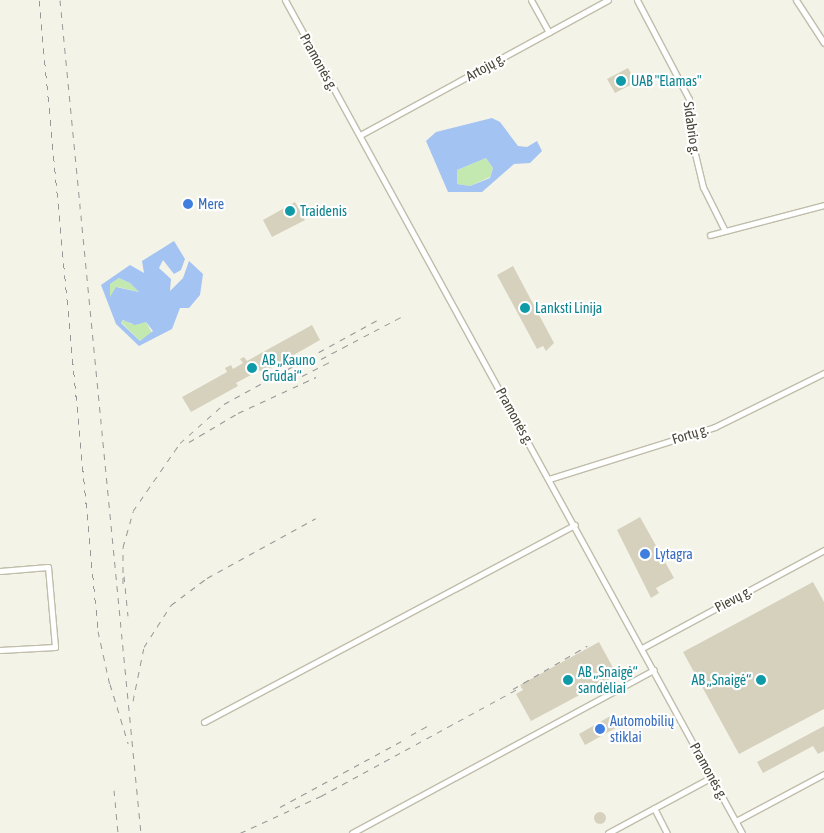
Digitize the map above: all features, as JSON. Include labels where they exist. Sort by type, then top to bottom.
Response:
[{"type":"street","name":"Pramonės g.","points":[[285,0],[362,134],[742,833]]},
{"type":"street","points":[[531,0],[549,32]]},
{"type":"street","name":"Artojų g.","points":[[362,134],[608,0]]},
{"type":"street","name":"Sidabrio g.","points":[[637,0],[689,99],[690,134],[703,187],[724,231]]},
{"type":"street","points":[[796,0],[824,42]]},
{"type":"street","points":[[710,235],[824,204]]},
{"type":"street","name":"Fortų g.","points":[[549,479],[715,427],[824,373]]},
{"type":"street","points":[[204,722],[575,525]]},
{"type":"street","name":"Pievų g.","points":[[642,648],[824,550]]},
{"type":"street","points":[[0,571],[48,567],[56,647],[0,650]]},
{"type":"street","points":[[352,833],[654,670]]},
{"type":"street","points":[[736,821],[824,774]]},
{"type":"street","points":[[608,833],[712,777]]},
{"type":"street","points":[[654,808],[667,833]]},
{"type":"green space","points":[[486,158],[493,168],[490,177],[470,186],[457,184],[457,170]]},
{"type":"green space","points":[[119,278],[130,283],[139,292],[118,287],[110,297],[110,284]]},
{"type":"green space","points":[[125,320],[131,324],[146,322],[152,333],[140,341],[121,322]]},
{"type":"water","points":[[492,118],[500,122],[518,146],[527,147],[537,141],[542,151],[530,163],[514,164],[482,192],[448,192],[426,141],[436,132]],"holes":[[[486,158],[493,168],[490,178],[470,186],[457,184],[457,170]]]},
{"type":"water","points":[[174,241],[185,259],[181,270],[174,274],[163,260],[159,268],[171,279],[170,291],[183,278],[189,261],[203,274],[200,295],[189,308],[180,308],[172,329],[139,346],[116,324],[101,285],[130,265],[144,273],[142,261]],"holes":[[[119,278],[130,283],[139,292],[116,287],[110,297],[110,284]],[[123,320],[135,325],[146,322],[153,331],[140,341],[121,323]]]},
{"type":"building","name":"UAB \"Elamas\"","points":[[628,68],[636,82],[615,93],[607,79]]},
{"type":"building","name":"Traidenis","points":[[295,202],[305,220],[272,237],[263,220]]},
{"type":"building","name":"Lanksti Linija","points":[[513,266],[554,343],[546,351],[543,346],[537,349],[497,275]]},
{"type":"building","name":"AB „Kauno Grūdai“","points":[[312,325],[320,340],[262,373],[260,370],[236,383],[238,386],[191,412],[182,397],[227,372],[225,368],[231,365],[233,369],[243,363],[240,359],[244,357],[247,361]]},
{"type":"building","name":"Lytagra","points":[[640,517],[674,578],[656,588],[659,593],[651,598],[617,530]]},
{"type":"building","name":"AB „Snaigė“","points":[[813,582],[824,602],[824,709],[739,754],[683,652]]},
{"type":"building","name":"AB „Snaigė“ sandėliai","points":[[599,642],[617,675],[531,721],[516,694],[523,690],[520,685]]},
{"type":"building","name":"Automobilių stiklai","points":[[614,714],[621,725],[585,745],[579,734]]},
{"type":"building","points":[[824,726],[824,751],[818,754],[813,746],[763,773],[757,762]]},
{"type":"building","points":[[598,812],[602,812],[606,818],[602,824],[598,824],[594,820],[594,816]]},
{"type":"railway","points":[[39,0],[98,631],[111,690]]},
{"type":"railway","points":[[60,0],[141,833]]},
{"type":"railway","points":[[321,359],[401,317]]},
{"type":"railway","points":[[123,584],[123,547],[133,511],[180,443],[224,404],[381,318]]},
{"type":"railway","points":[[302,376],[333,360]]},
{"type":"railway","points":[[189,442],[238,413],[316,377]]},
{"type":"railway","points":[[133,701],[144,647],[171,605],[207,578],[316,518]]},
{"type":"railway","points":[[124,576],[128,616]]},
{"type":"railway","points":[[513,689],[587,646]]},
{"type":"railway","points":[[110,684],[128,743]]},
{"type":"railway","points":[[240,833],[321,796],[521,687]]},
{"type":"railway","points":[[411,735],[431,724]]},
{"type":"railway","points":[[280,807],[405,739]]},
{"type":"railway","points":[[114,790],[118,833]]},
{"type":"place","name":"UAB \"Elamas\"","points":[[621,81]]},
{"type":"place","name":"Mere","points":[[188,204]]},
{"type":"place","name":"Traidenis","points":[[290,211]]},
{"type":"place","name":"Lanksti Linija","points":[[525,308]]},
{"type":"place","name":"AB „Kauno Grūdai“","points":[[252,368]]},
{"type":"place","name":"Lytagra","points":[[645,554]]},
{"type":"place","name":"AB „Snaigė“ sandėliai","points":[[568,680]]},
{"type":"place","name":"AB „Snaigė“","points":[[761,680]]},
{"type":"place","name":"Automobilių stiklai","points":[[600,729]]}]
